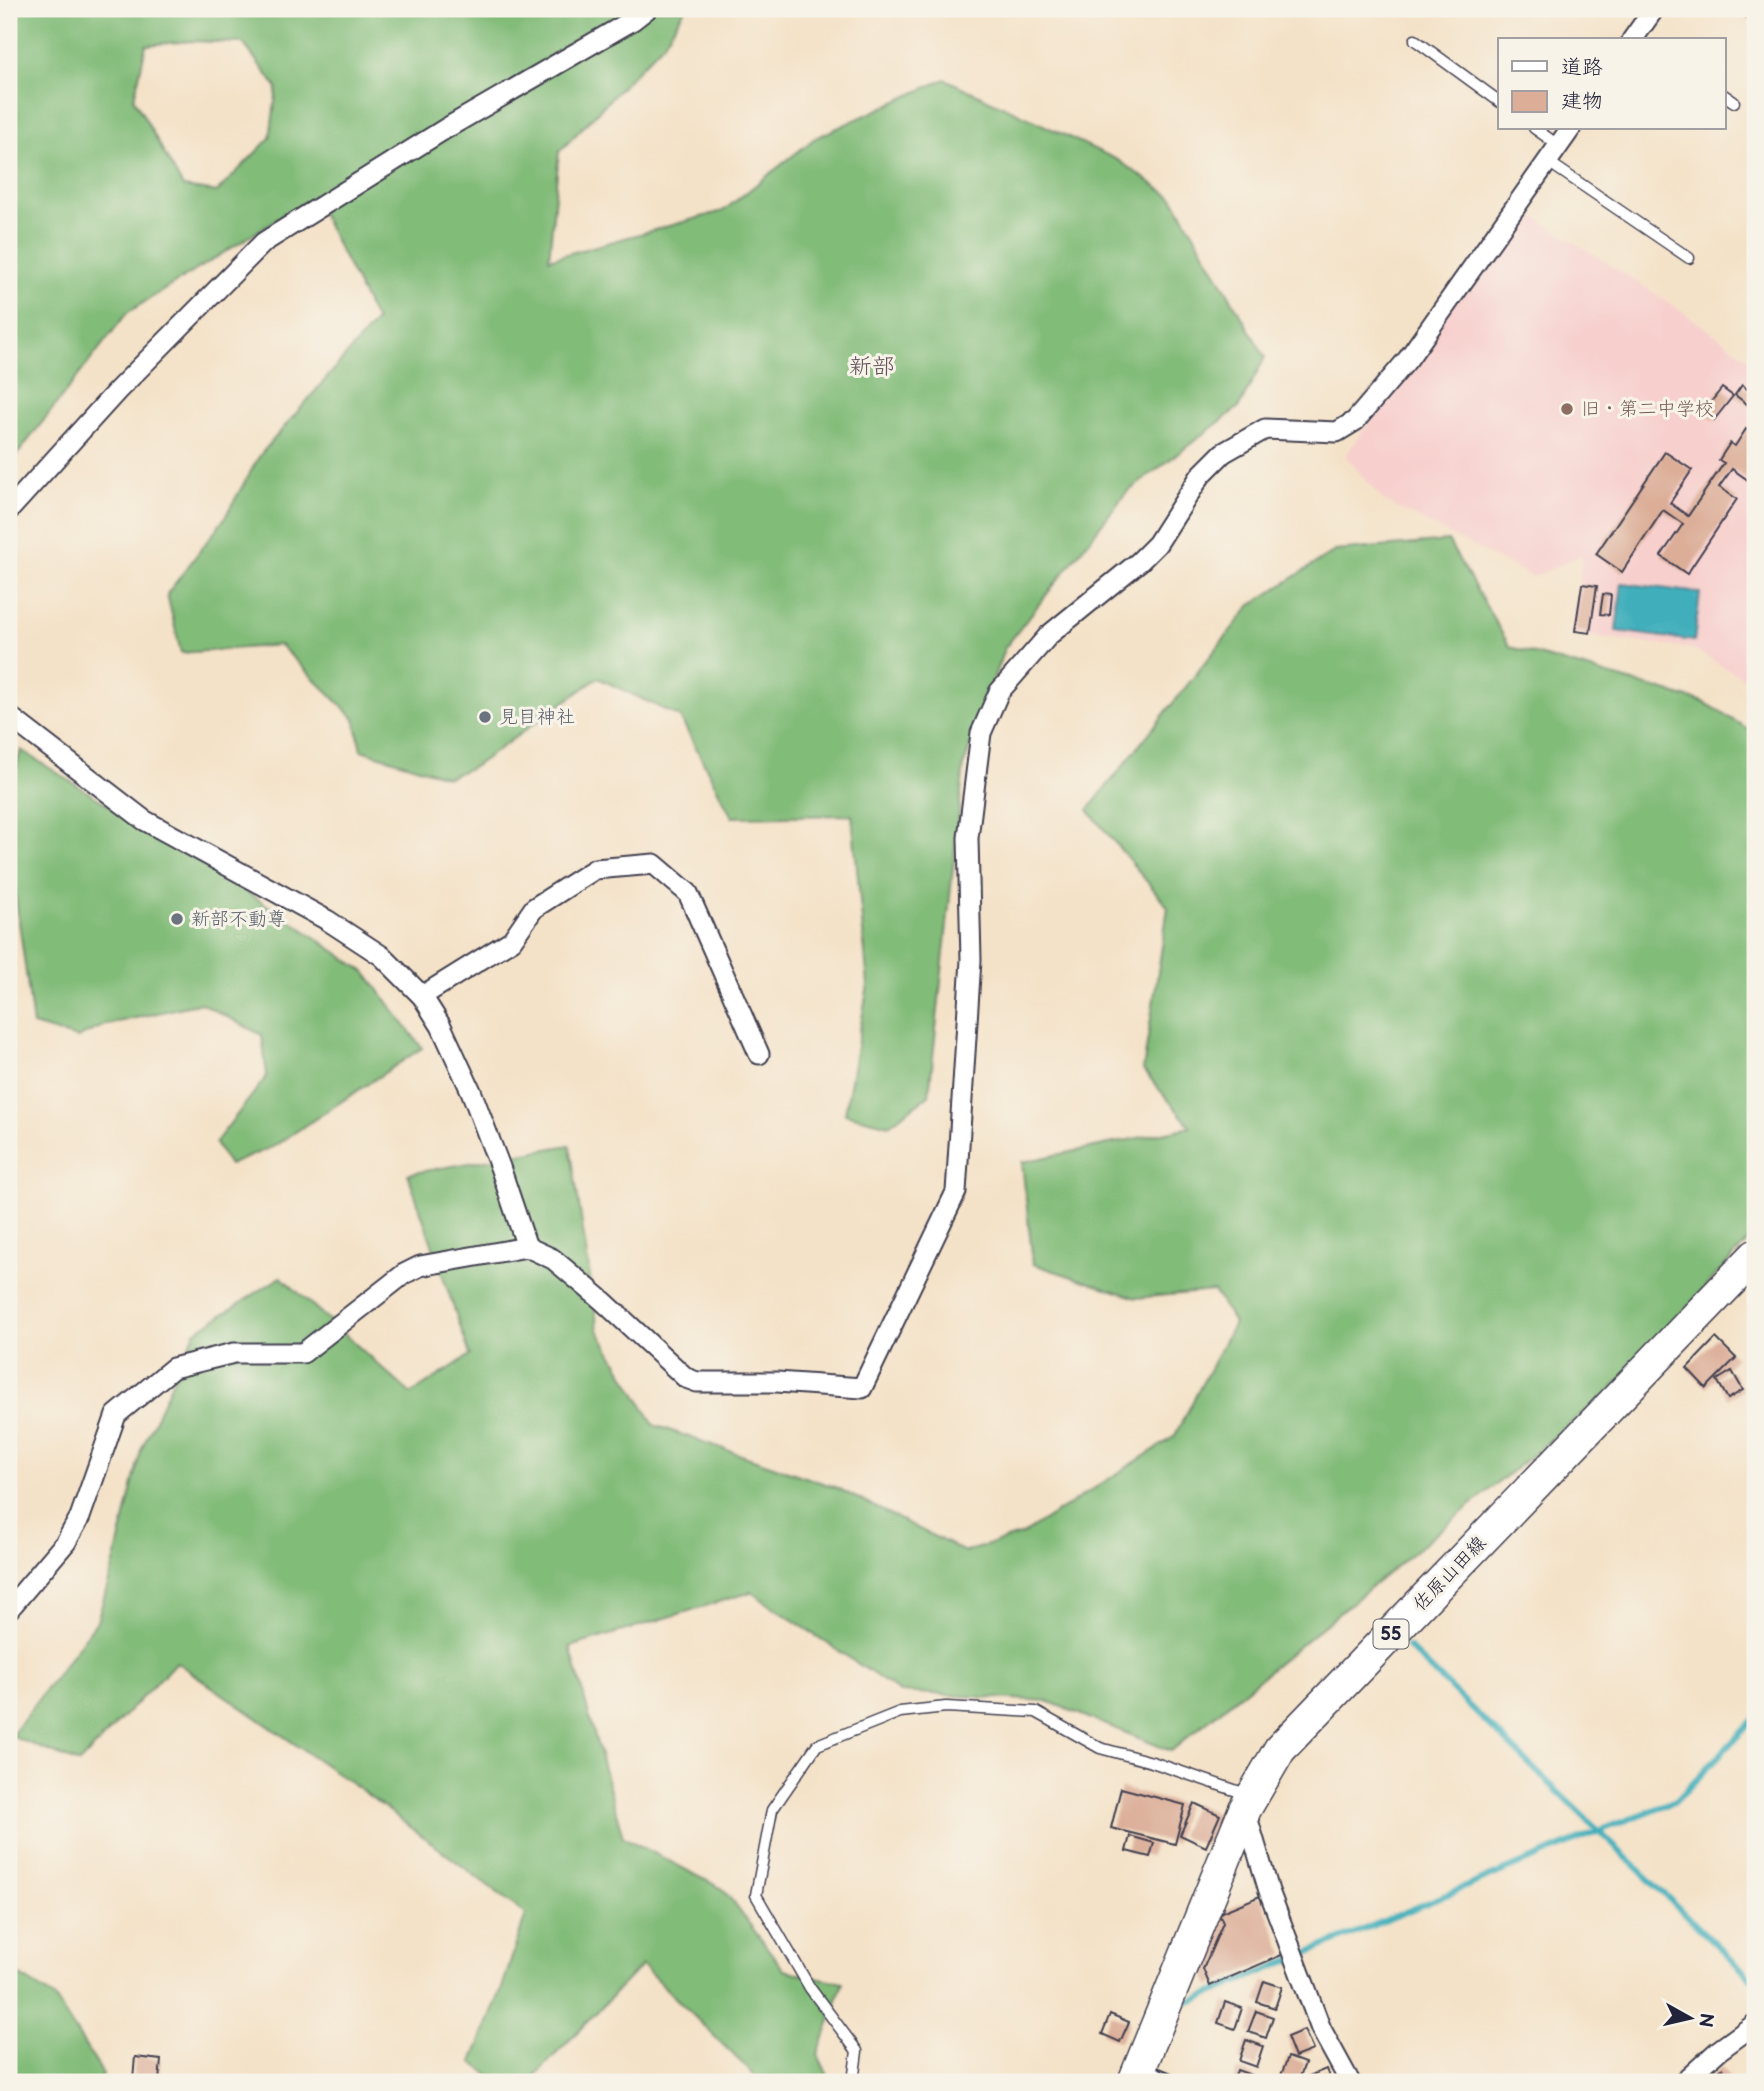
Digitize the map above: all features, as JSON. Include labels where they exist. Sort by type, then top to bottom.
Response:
[{"type":"main road","name":"佐原山田線","points":[[1146,2078],[1249,1802],[1280,1749],[1755,1256]]},
{"type":"street","points":[[9,510],[117,391],[264,242],[446,129],[634,20],[647,9]]},
{"type":"street","points":[[1639,38],[1654,9]]},
{"type":"street","points":[[9,1609],[66,1542],[80,1517],[116,1415],[173,1368],[234,1353],[303,1353],[404,1274],[420,1266],[527,1247],[553,1259],[603,1301],[685,1378],[697,1382],[777,1382],[862,1388],[956,1192],[971,960],[968,838],[982,733],[999,692],[1049,635],[1140,562],[1157,544],[1201,475],[1223,453],[1265,429],[1337,432],[1355,421],[1408,359],[1570,130]]},
{"type":"street","points":[[9,716],[144,820],[327,920],[382,956],[422,996],[441,1026],[471,1091],[527,1247]]},
{"type":"street","points":[[422,996],[512,940],[534,908],[595,869],[654,864],[688,893],[759,1054]]},
{"type":"street","points":[[1249,1802],[1269,1891],[1321,2029],[1350,2082]]},
{"type":"street","points":[[1684,2082],[1718,2051],[1755,2024]]},
{"type":"lane","points":[[1744,9],[1755,17]]},
{"type":"lane","points":[[1415,40],[1498,101]]},
{"type":"lane","points":[[1726,96],[1734,102]]},
{"type":"lane","points":[[1536,130],[1553,153],[1689,258]]},
{"type":"lane","points":[[853,2082],[857,2051],[810,1988],[756,1895],[772,1810],[817,1745],[900,1712],[946,1707],[1036,1712],[1100,1748],[1152,1762],[1249,1802]]},
{"type":"shaded area","name":"旧・第二中学校","points":[[1522,209],[1673,305],[1755,363],[1755,685],[1693,649],[1573,634],[1582,555],[1533,577],[1385,502],[1345,456]]},
{"type":"green space","points":[[9,9],[685,9],[663,44],[559,152],[549,259],[723,211],[815,138],[945,79],[1118,160],[1173,198],[1265,357],[1239,407],[1126,493],[1004,649],[964,764],[929,1095],[889,1125],[845,1114],[868,985],[852,815],[732,817],[680,717],[598,678],[475,766],[448,777],[361,750],[355,719],[280,645],[181,653],[167,594],[224,519],[260,455],[376,321],[313,197],[127,313],[9,465]],"holes":[[[192,41],[243,43],[277,88],[270,138],[217,192],[183,187],[134,99],[146,45]]]},
{"type":"green space","points":[[1448,541],[1510,647],[1703,702],[1755,733],[1755,1233],[1610,1391],[1171,1751],[1047,1701],[900,1692],[751,1592],[570,1647],[623,1837],[723,1889],[784,1970],[843,1983],[818,2055],[831,2082],[755,2082],[756,2077],[642,1965],[529,2082],[498,2082],[472,2062],[501,1991],[526,1914],[360,1789],[176,1662],[79,1763],[11,1736],[97,1621],[141,1450],[195,1332],[281,1277],[411,1394],[470,1355],[408,1174],[570,1145],[598,1330],[654,1425],[837,1488],[965,1552],[1023,1534],[1174,1437],[1234,1323],[1214,1291],[1136,1298],[1033,1264],[1022,1162],[1191,1127],[1143,1070],[1168,907],[1088,810],[1251,605],[1335,551]]},
{"type":"green space","points":[[21,750],[281,914],[365,972],[422,1048],[274,1146],[229,1165],[215,1143],[267,1076],[262,1035],[201,1003],[105,1025],[77,1038],[33,1025],[9,848],[9,792]]},
{"type":"green space","points":[[9,1969],[54,1997],[103,2074],[99,2082],[9,2082]]},
{"type":"water","points":[[1622,583],[1700,593],[1694,641],[1616,631]]},
{"type":"building","points":[[1742,385],[1755,395],[1755,410],[1735,395]]},
{"type":"building","points":[[1722,388],[1733,396],[1714,420],[1703,412]]},
{"type":"building","points":[[1746,429],[1755,436],[1755,485],[1732,469],[1719,487],[1737,499],[1687,574],[1661,556],[1683,524],[1663,510],[1622,572],[1596,554],[1665,452],[1692,470],[1670,503],[1688,516],[1724,463],[1719,460],[1730,443],[1735,446]]},
{"type":"building","points":[[1582,584],[1597,586],[1590,633],[1575,631]]},
{"type":"building","points":[[1603,594],[1611,595],[1609,615],[1600,614]]},
{"type":"building","points":[[1716,1338],[1736,1358],[1706,1388],[1687,1368]]},
{"type":"building","points":[[1732,1371],[1743,1390],[1728,1399],[1717,1380]]},
{"type":"building","points":[[1121,1788],[1185,1805],[1175,1844],[1111,1828]]},
{"type":"building","points":[[1194,1803],[1220,1815],[1206,1847],[1180,1835]]},
{"type":"building","points":[[1130,1836],[1154,1843],[1150,1857],[1126,1851]]},
{"type":"building","points":[[1260,1896],[1284,1954],[1210,1986],[1203,1969],[1223,1923],[1219,1913]]},
{"type":"building","points":[[1264,1981],[1282,1987],[1275,2008],[1257,2002]]},
{"type":"building","points":[[1225,2002],[1242,2008],[1235,2029],[1218,2023]]},
{"type":"building","points":[[1256,2011],[1273,2017],[1266,2038],[1248,2032]]},
{"type":"building","points":[[1110,2014],[1129,2022],[1120,2042],[1102,2034]]},
{"type":"building","points":[[1304,2030],[1313,2050],[1295,2057],[1287,2037]]},
{"type":"building","points":[[1246,2040],[1263,2046],[1256,2067],[1239,2061]]},
{"type":"building","points":[[135,2057],[161,2060],[159,2081],[133,2079]]},
{"type":"building","points":[[1288,2057],[1305,2063],[1298,2082],[1280,2078]]},
{"type":"building","points":[[1722,2068],[1732,2082],[1706,2082],[1705,2080]]},
{"type":"building","points":[[1326,2069],[1331,2082],[1312,2082],[1309,2076]]},
{"type":"building","points":[[1237,2070],[1254,2076],[1252,2082],[1233,2082]]},
{"type":"waterway","points":[[1408,1647],[1755,1982]]},
{"type":"waterway","points":[[1190,2002],[1676,1801],[1755,1718]]},
{"type":"place","name":"旧・第二中学校","points":[[1567,409]]},
{"type":"place","name":"見目神社","points":[[485,717]]},
{"type":"place","name":"新部不動尊","points":[[177,919]]},
{"type":"district","name":"新部","points":[[872,367]]}]
